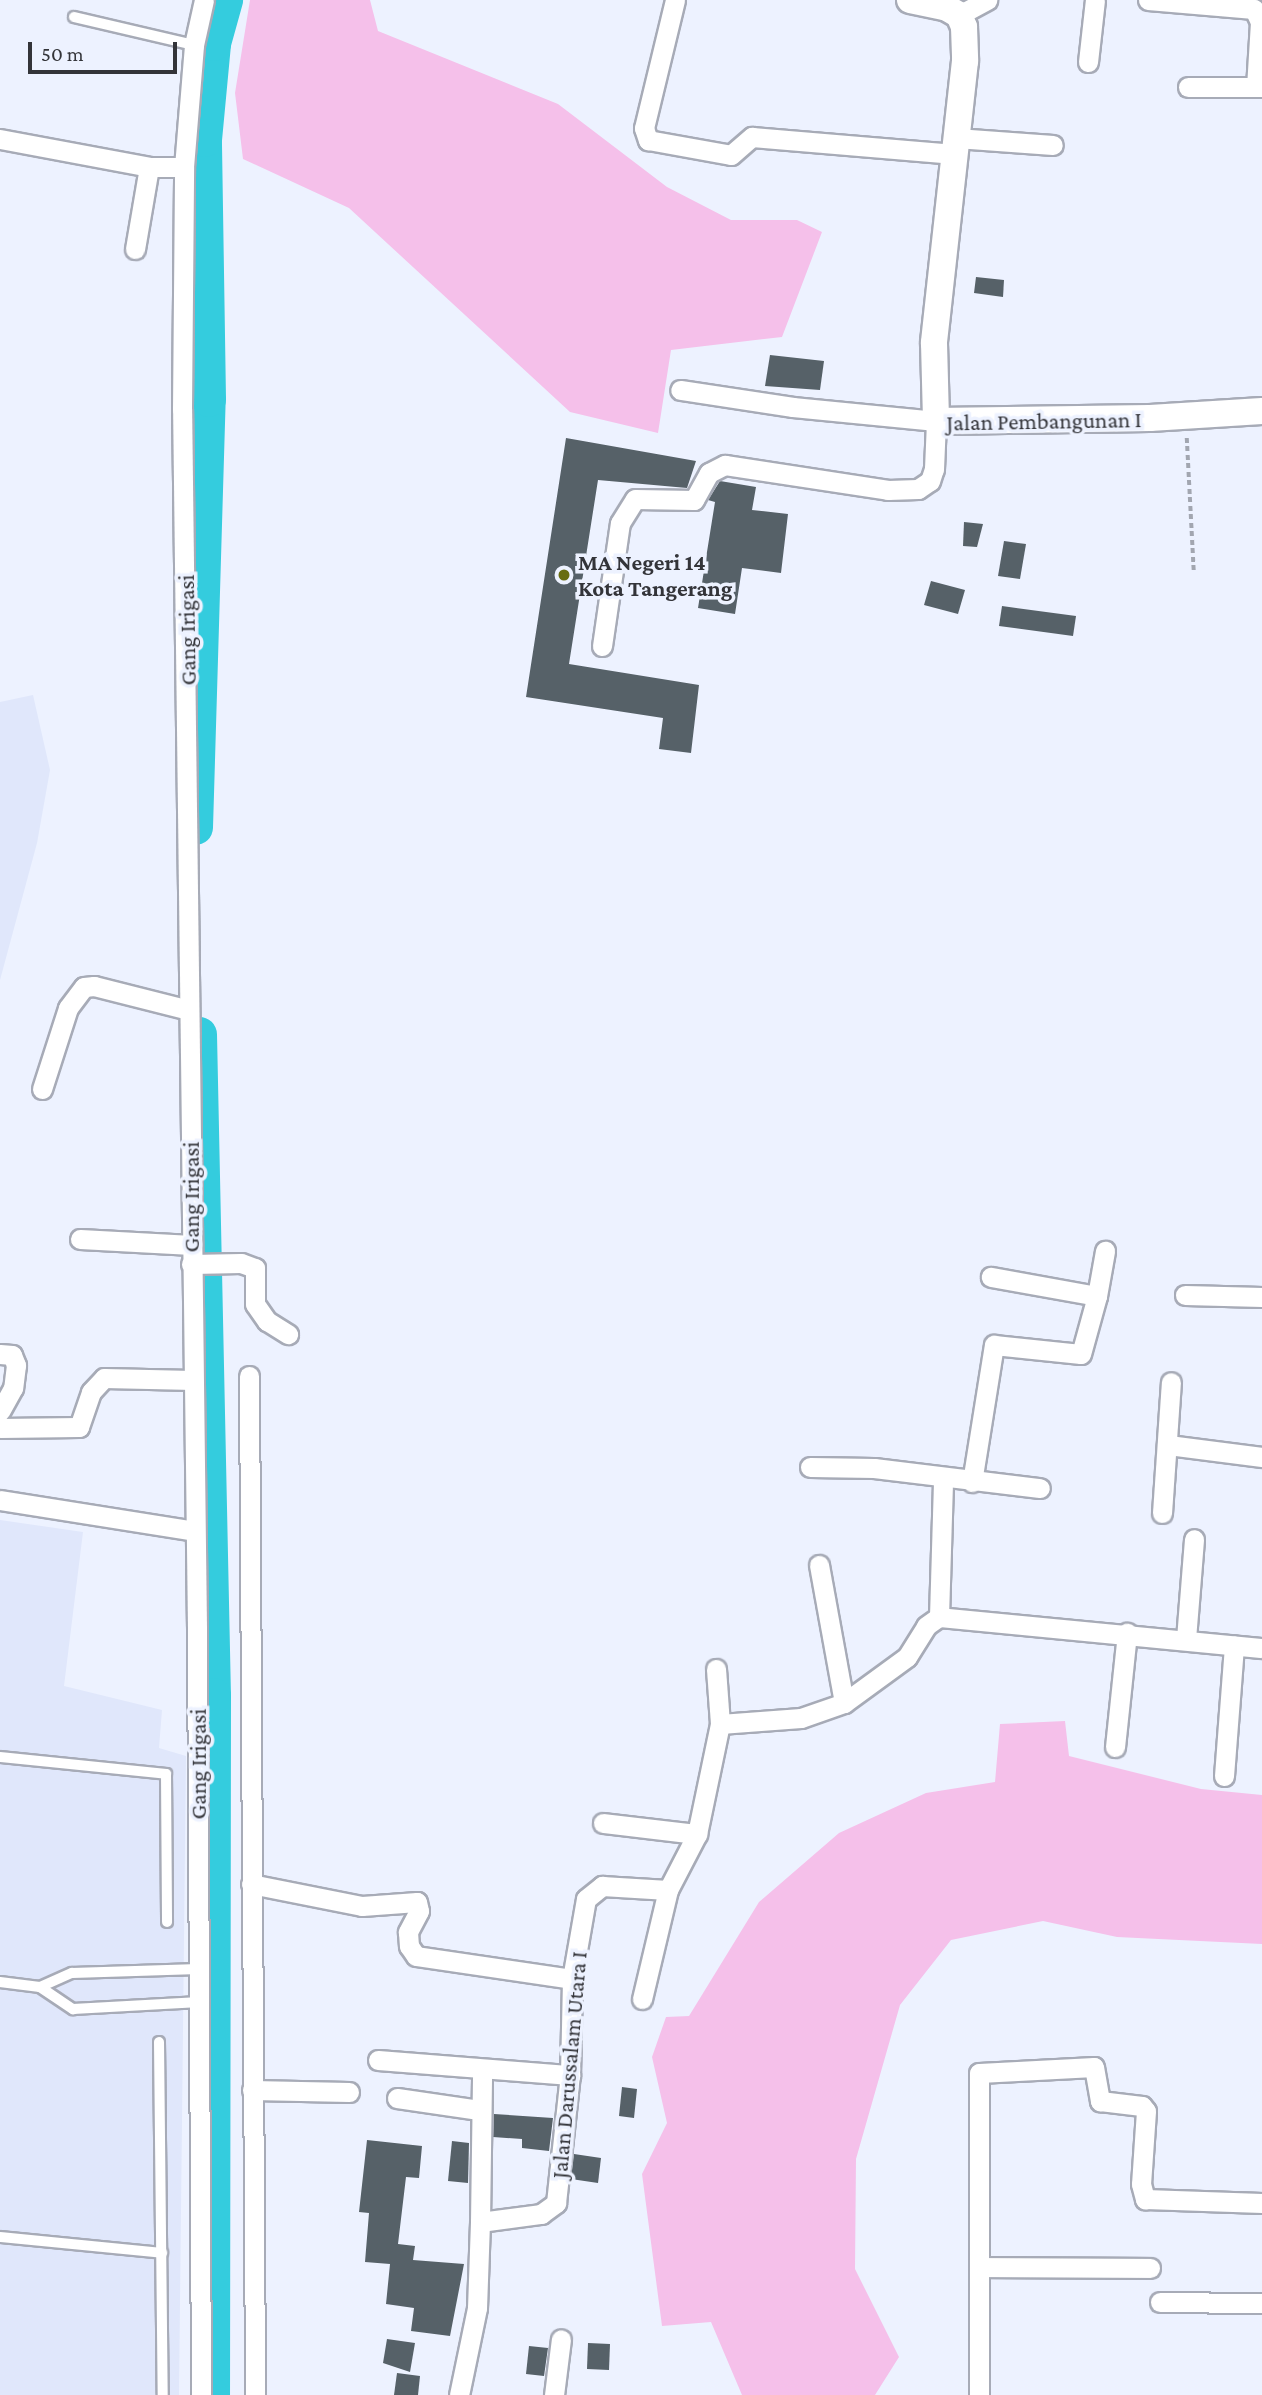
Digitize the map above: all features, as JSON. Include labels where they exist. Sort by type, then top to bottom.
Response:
[{"type":"street","name":"Gang Irigasi","points":[[201,2395],[194,1258],[182,409],[184,167],[194,45],[204,0]]},
{"type":"street","points":[[675,0],[643,128],[648,140],[731,155],[752,137],[955,146],[1053,145]]},
{"type":"street","points":[[910,0],[959,15],[987,0]]},
{"type":"street","points":[[1088,62],[1095,0]]},
{"type":"street","points":[[1148,0],[1254,9],[1260,22],[1259,87],[1188,87]]},
{"type":"street","points":[[680,390],[793,407],[936,421],[934,343],[965,61],[964,27],[959,15]]},
{"type":"street","points":[[2,145],[149,167],[184,167]]},
{"type":"street","points":[[135,249],[149,167]]},
{"type":"street","name":"Jalan Pembangunan I","points":[[602,646],[620,523],[630,502],[645,498],[694,500],[709,473],[725,465],[888,490],[918,488],[930,481],[934,469],[936,421],[1262,411]]},
{"type":"street","points":[[42,1089],[68,1008],[84,987],[94,986],[189,1010]]},
{"type":"street","points":[[80,1239],[255,1268],[255,1304],[267,1321],[288,1334]]},
{"type":"street","points":[[972,1482],[994,1345],[1081,1354],[1097,1296],[1105,1251]]},
{"type":"street","points":[[991,1277],[1097,1296]]},
{"type":"street","points":[[1185,1295],[1262,1297]]},
{"type":"street","points":[[0,1354],[12,1355],[16,1365],[13,1388],[0,1411]]},
{"type":"street","points":[[249,1376],[255,2395]]},
{"type":"street","points":[[0,1428],[79,1427],[91,1392],[104,1378],[193,1380]]},
{"type":"street","points":[[1163,1513],[1171,1382]]},
{"type":"street","points":[[1168,1445],[1262,1457]]},
{"type":"street","points":[[810,1467],[874,1468],[943,1479],[1041,1488]]},
{"type":"street","points":[[939,1617],[943,1479]]},
{"type":"street","points":[[0,1500],[195,1531]]},
{"type":"street","points":[[1186,1639],[1194,1539]]},
{"type":"street","points":[[819,1565],[844,1703]]},
{"type":"street","points":[[720,1724],[801,1718],[844,1703],[907,1657],[926,1626],[939,1617],[1262,1648]]},
{"type":"street","points":[[1115,1747],[1127,1633]]},
{"type":"street","points":[[1224,1776],[1234,1645]]},
{"type":"street","points":[[642,1999],[668,1890],[697,1834],[720,1724],[716,1669]]},
{"type":"street","points":[[603,1823],[697,1834]]},
{"type":"street","points":[[251,1884],[362,1906],[417,1902],[419,1911],[408,1932],[409,1946],[416,1956],[572,1979]]},
{"type":"street","name":"Jalan Darussalam Utara I","points":[[480,2222],[541,2214],[556,2203],[570,2076],[572,1979],[586,1899],[593,1890],[602,1886],[668,1890]]},
{"type":"street","points":[[378,2060],[570,2076]]},
{"type":"street","points":[[979,2395],[979,2074],[1094,2067],[1100,2101],[1142,2106],[1146,2111],[1141,2185],[1145,2199],[1262,2203]]},
{"type":"street","points":[[459,2395],[477,2308],[480,2222],[479,2110],[482,2070]]},
{"type":"street","points":[[252,2090],[349,2092]]},
{"type":"street","points":[[397,2098],[479,2110]]},
{"type":"street","points":[[981,2267],[1150,2268]]},
{"type":"street","points":[[1160,2302],[1262,2302]]},
{"type":"street","points":[[554,2395],[561,2339]]},
{"type":"lane","points":[[74,17],[194,45]]},
{"type":"lane","points":[[0,1757],[166,1774],[167,1922]]},
{"type":"lane","points":[[40,1987],[72,1973],[199,1969]]},
{"type":"lane","points":[[0,1982],[40,1987],[73,2009],[200,2002]]},
{"type":"lane","points":[[159,2042],[163,2395]]},
{"type":"lane","points":[[0,2237],[162,2253]]},
{"type":"path","points":[[1185,415],[1194,571]]},
{"type":"shaded area","points":[[250,0],[370,0],[378,31],[558,104],[667,187],[731,220],[797,220],[822,232],[782,337],[671,350],[658,433],[570,412],[349,208],[243,159],[235,93]]},
{"type":"shaded area","points":[[33,695],[50,770],[37,843],[0,980],[0,702]]},
{"type":"shaded area","points":[[0,1520],[83,1532],[64,1686],[162,1710],[159,1748],[186,1756],[179,2395],[0,2395]]},
{"type":"shaded area","points":[[1065,1721],[1069,1756],[1201,1789],[1262,1795],[1262,1944],[1117,1937],[1043,1921],[951,1940],[900,2005],[856,2159],[855,2269],[899,2357],[875,2395],[742,2395],[711,2322],[662,2326],[642,2174],[667,2123],[652,2057],[666,2017],[689,2016],[759,1902],[839,1833],[926,1793],[995,1782],[1000,1724]]},
{"type":"building","points":[[976,277],[1004,280],[1003,297],[974,293]]},
{"type":"building","points":[[770,355],[824,361],[820,390],[765,386]]},
{"type":"building","name":"MA Negeri 14 Kota Tangerang","points":[[566,438],[696,461],[687,488],[598,480],[569,664],[699,685],[691,753],[659,749],[663,718],[526,697]]},
{"type":"building","points":[[720,481],[756,487],[752,510],[788,514],[781,573],[742,568],[735,614],[698,608],[715,502],[708,500]]},
{"type":"building","points":[[964,522],[983,524],[977,547],[963,546]]},
{"type":"building","points":[[1004,541],[1026,544],[1020,579],[998,576]]},
{"type":"building","points":[[931,581],[965,590],[958,614],[924,605]]},
{"type":"building","points":[[1002,606],[1076,616],[1073,636],[999,626]]},
{"type":"building","points":[[622,2087],[637,2089],[634,2118],[619,2116]]},
{"type":"building","points":[[494,2114],[553,2118],[549,2151],[522,2148],[522,2139],[493,2137]]},
{"type":"building","points":[[367,2140],[422,2146],[419,2178],[406,2177],[398,2244],[415,2246],[413,2260],[464,2264],[450,2336],[411,2331],[414,2308],[386,2304],[390,2264],[365,2262],[369,2213],[359,2212]]},
{"type":"building","points":[[452,2141],[469,2143],[468,2183],[448,2181]]},
{"type":"building","points":[[574,2154],[601,2158],[598,2183],[571,2179]]},
{"type":"building","points":[[387,2339],[415,2343],[410,2372],[383,2363]]},
{"type":"building","points":[[588,2343],[610,2344],[609,2370],[587,2369]]},
{"type":"building","points":[[529,2346],[548,2348],[544,2376],[526,2374]]},
{"type":"building","points":[[397,2373],[420,2376],[418,2395],[394,2395]]},
{"type":"waterway","points":[[195,827],[208,399],[204,139],[213,43],[225,0]]},
{"type":"waterway","points":[[199,1034],[213,1695],[212,2395]]},
{"type":"place","name":"MA Negeri 14 Kota Tangerang","points":[[564,575]]}]
